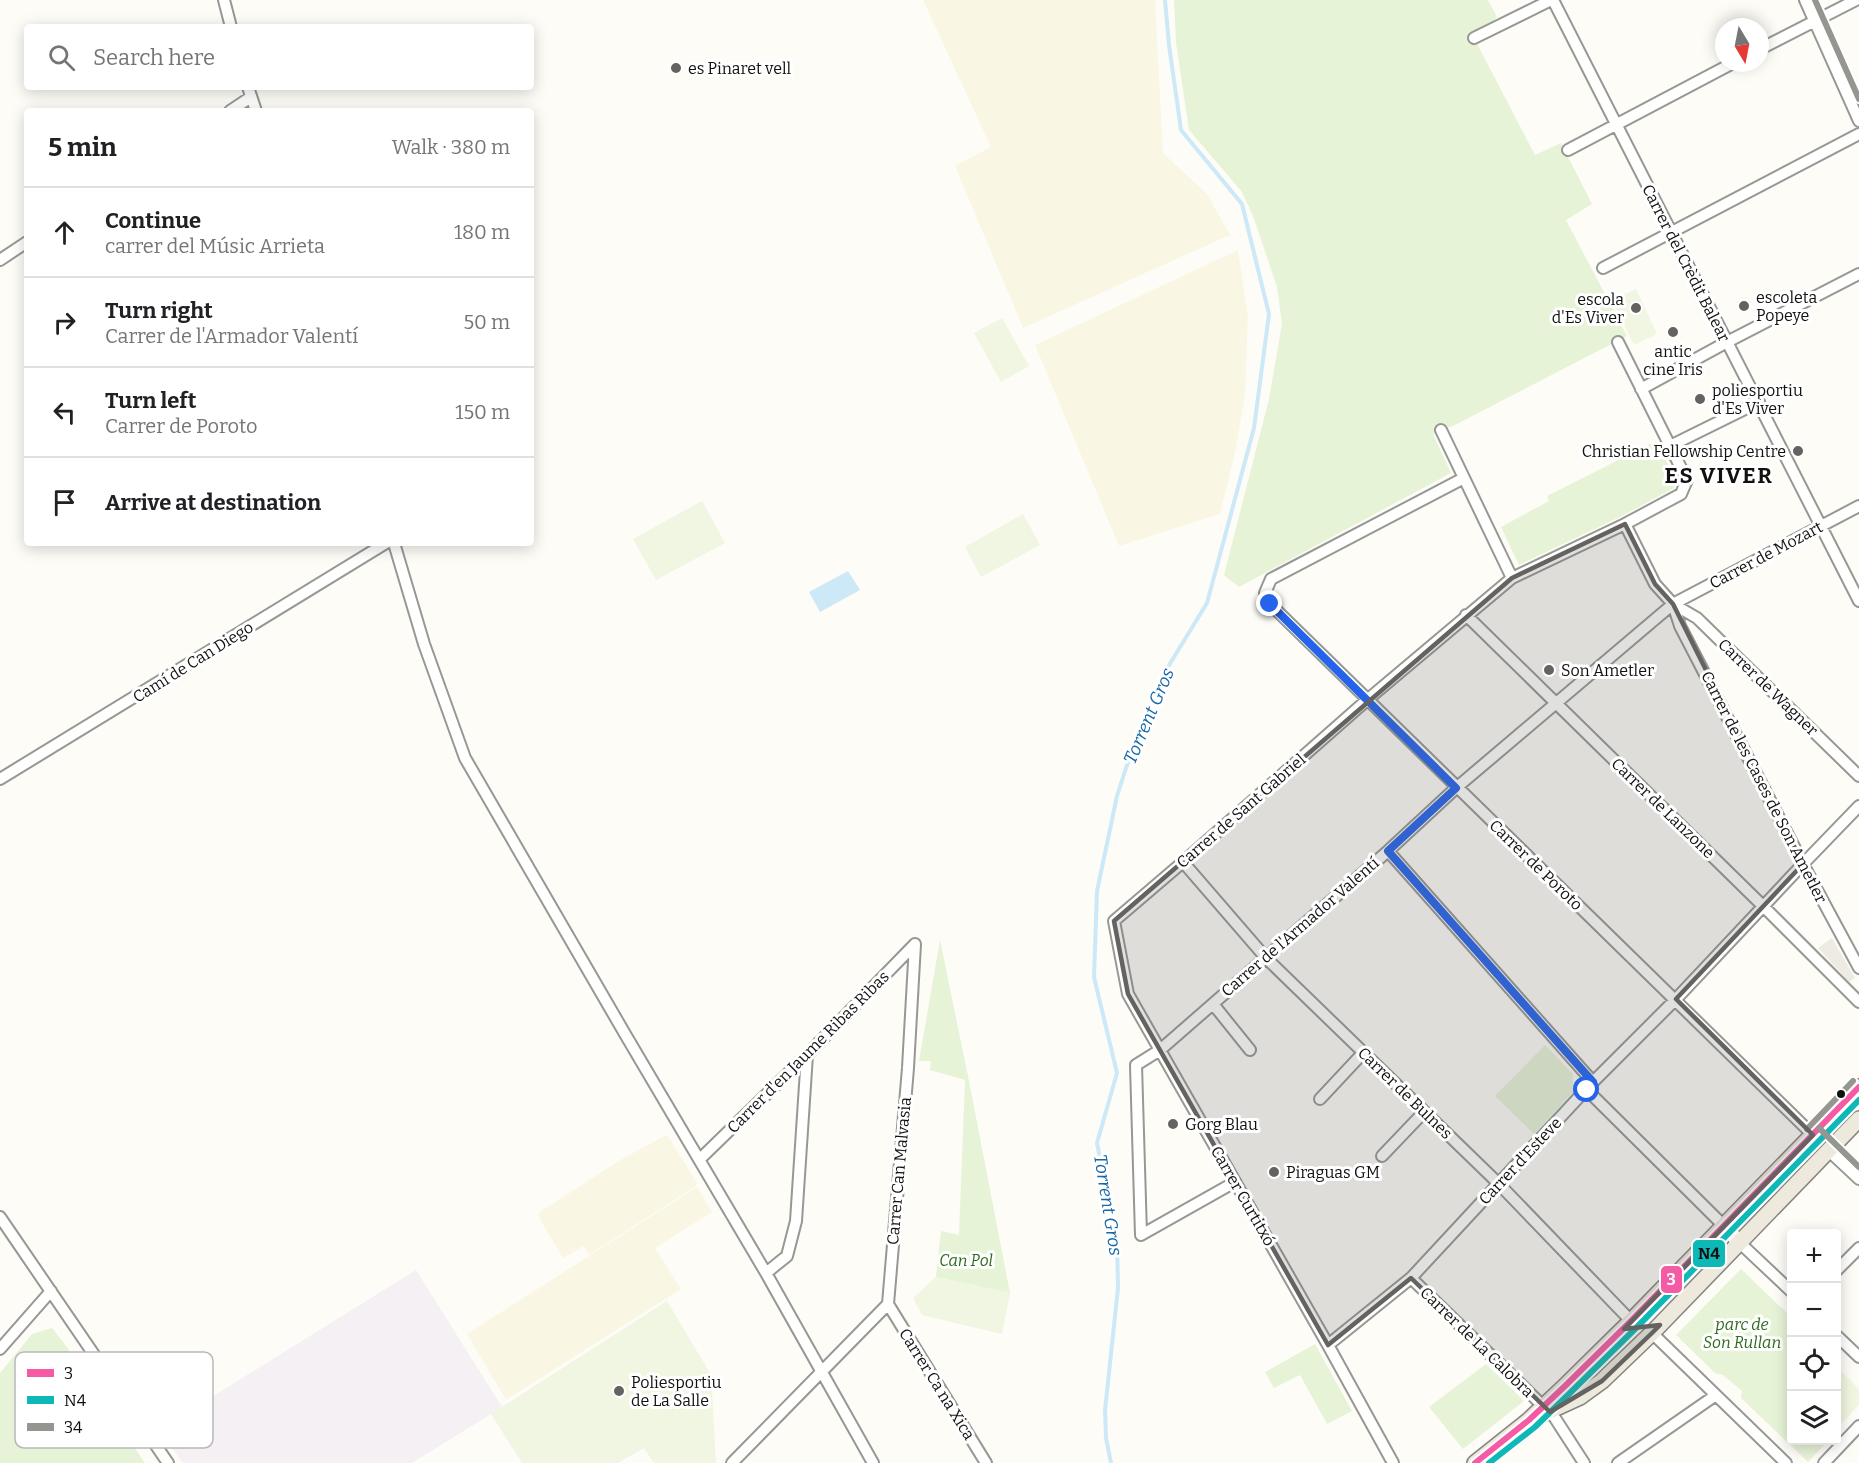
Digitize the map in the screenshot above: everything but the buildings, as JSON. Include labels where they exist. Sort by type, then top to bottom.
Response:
[{"type":"main road","points":[[1547,1409],[1565,1386],[1859,1088]]},
{"type":"main road","points":[[1483,1460],[1529,1420],[1547,1409],[1580,1397],[1602,1381],[1656,1329],[1859,1119]]},
{"type":"main road","points":[[1813,1135],[1828,1150]]},
{"type":"main road","points":[[1631,1321],[1656,1329]]},
{"type":"street","points":[[224,0],[230,24]]},
{"type":"street","points":[[1474,38],[1552,0]]},
{"type":"street","name":"Carrer del Crèdit Balear","points":[[1552,0],[1859,601]]},
{"type":"street","points":[[1805,0],[1859,121]]},
{"type":"street","points":[[1769,44],[1856,0]]},
{"type":"street","points":[[1568,150],[1716,72]]},
{"type":"street","points":[[233,108],[250,92],[255,108]]},
{"type":"street","points":[[1603,268],[1859,134]]},
{"type":"street","points":[[0,260],[24,244]]},
{"type":"street","points":[[1641,389],[1859,274]]},
{"type":"street","points":[[1618,342],[1670,446],[1759,402]]},
{"type":"street","points":[[1440,430],[1512,578]]},
{"type":"street","name":"Carrer de Sant Gabriel","points":[[1114,921],[1367,700],[1512,578],[1625,524],[1681,494],[1688,480],[1670,446]]},
{"type":"street","name":"Carrer de Poroto","points":[[1464,478],[1271,579],[1265,593],[1270,604],[1813,1135]]},
{"type":"street","name":"Carrer de Mozart","points":[[1673,604],[1859,506]]},
{"type":"street","points":[[1625,524],[1655,585],[1673,604]]},
{"type":"street","name":"Camí de Can Diego","points":[[0,779],[381,546]]},
{"type":"street","points":[[395,546],[424,644],[465,758],[766,1273],[873,1463]]},
{"type":"street","name":"Carrer de l'Armador Valentí","points":[[1235,1182],[1141,1235],[1136,1065],[1160,1050],[1388,851],[1456,788],[1673,604]]},
{"type":"street","name":"Carrer de Wagner","points":[[1673,604],[1697,618],[1859,776]]},
{"type":"street","name":"Carrer de les Cases de Son Ametler","points":[[1673,604],[1680,626],[1859,968]]},
{"type":"street","name":"Carrer de Lanzone","points":[[1466,615],[1859,1002]]},
{"type":"street","name":"Carrer d'Esteve","points":[[1328,1345],[1411,1278],[1590,1086],[1859,806]]},
{"type":"street","points":[[1388,851],[1590,1086],[1740,1243],[1787,1288]]},
{"type":"street","name":"Carrer de Bulnes","points":[[1183,862],[1266,958],[1498,1184],[1631,1321]]},
{"type":"street","name":"Carrer Curtitxó","points":[[1114,921],[1128,994],[1393,1463]]},
{"type":"street","name":"Carrer d'en Jaume Ribas Ribas","points":[[700,1159],[807,1055],[915,944]]},
{"type":"street","name":"Carrer Can Malvasia","points":[[888,1305],[908,1068],[915,944]]},
{"type":"street","points":[[1213,1004],[1250,1050]]},
{"type":"street","points":[[1320,1099],[1363,1053]]},
{"type":"street","points":[[766,1273],[787,1256],[796,1221],[807,1055]]},
{"type":"street","points":[[1382,1156],[1424,1112]]},
{"type":"street","points":[[1828,1150],[1859,1179]]},
{"type":"street","points":[[0,1217],[92,1352]]},
{"type":"street","points":[[1841,1266],[1859,1248]]},
{"type":"street","name":"Carrer de La Calobra","points":[[1411,1278],[1547,1409],[1584,1463]]},
{"type":"street","points":[[0,1349],[51,1291]]},
{"type":"street","points":[[732,1463],[888,1305]]},
{"type":"street","name":"Carrer Ca na Xica","points":[[888,1305],[986,1463]]},
{"type":"street","points":[[1656,1329],[1716,1395],[1786,1463]]},
{"type":"street","points":[[1838,1337],[1859,1357]]},
{"type":"street","points":[[1618,1463],[1716,1395]]},
{"type":"street","points":[[1824,1463],[1859,1426]]},
{"type":"street","points":[[158,1448],[168,1463]]},
{"type":"street","points":[[742,1452],[748,1463]]},
{"type":"highlighted area","points":[[1625,524],[1655,584],[1673,604],[1803,864],[1676,999],[1813,1135],[1624,1329],[1660,1325],[1602,1381],[1550,1412],[1411,1278],[1328,1345],[1128,994],[1114,921],[1512,578]]},
{"type":"shaded area","points":[[923,0],[1155,0],[1163,153],[1207,194],[1230,235],[1023,328],[955,166],[991,147]]},
{"type":"shaded area","points":[[1238,250],[1248,317],[1245,393],[1236,448],[1220,514],[1119,546],[1035,345]]},
{"type":"shaded area","points":[[1832,938],[1855,978],[1849,982],[1818,948]]},
{"type":"shaded area","points":[[664,1136],[668,1136],[697,1183],[696,1186],[589,1255],[584,1246],[563,1258],[541,1221],[540,1212],[617,1162]]},
{"type":"shaded area","points":[[697,1187],[712,1212],[655,1248],[681,1289],[506,1400],[467,1334]]},
{"type":"shaded area","points":[[416,1270],[502,1407],[412,1463],[183,1463],[172,1448],[213,1448],[213,1396]]},
{"type":"green space","points":[[1174,0],[1488,0],[1497,17],[1474,38],[1535,155],[1561,143],[1592,204],[1566,220],[1627,336],[1453,426],[1433,434],[1451,473],[1239,587],[1224,575],[1269,399],[1282,324],[1277,287],[1253,216],[1242,192],[1189,130],[1176,43]]},
{"type":"green space","points":[[1636,289],[1657,334],[1634,345],[1612,300]]},
{"type":"green space","points":[[1002,318],[1029,366],[1001,382],[974,333]]},
{"type":"green space","points":[[1656,441],[1676,480],[1674,488],[1622,516],[1519,565],[1501,527],[1549,501],[1547,496]]},
{"type":"green space","points":[[702,501],[725,543],[656,580],[633,539]]},
{"type":"green space","points":[[1023,514],[1040,545],[981,577],[965,547]]},
{"type":"green space","name":"Can Pol","points":[[940,940],[1010,1293],[936,1277],[941,1231],[959,1235],[965,1080],[930,1070],[931,1061],[919,1061]]},
{"type":"green space","points":[[1545,1045],[1573,1074],[1573,1092],[1534,1134],[1495,1096]]},
{"type":"green space","points":[[1803,1155],[1809,1160],[1749,1222],[1744,1217]]},
{"type":"green space","name":"parc de Son Rullan","points":[[1741,1269],[1787,1313],[1787,1442],[1741,1398],[1742,1391],[1723,1375],[1715,1373],[1676,1335]]},
{"type":"green space","points":[[936,1277],[1010,1293],[1002,1334],[922,1315],[913,1298]]},
{"type":"green space","name":"Poliesportiu de La Salle","points":[[667,1301],[711,1375],[716,1463],[654,1463],[644,1448],[618,1463],[522,1463],[491,1414]]},
{"type":"green space","points":[[52,1328],[70,1352],[17,1352],[32,1334]]},
{"type":"green space","points":[[1315,1344],[1352,1411],[1327,1424],[1300,1375],[1274,1388],[1265,1372]]},
{"type":"green space","points":[[15,1355],[15,1448],[135,1448],[145,1463],[0,1463],[0,1373]]},
{"type":"green space","points":[[1486,1364],[1524,1401],[1463,1449],[1429,1407]]},
{"type":"green space","points":[[1841,1371],[1859,1389],[1859,1405],[1841,1424]]},
{"type":"green space","name":"parc de Son Rullan","points":[[1790,1445],[1824,1445],[1808,1462]]},
{"type":"water","points":[[848,571],[860,590],[820,612],[809,592]]},
{"type":"waterway","name":"Torrent Gros","points":[[1111,1463],[1106,1438],[1105,1410],[1118,1288],[1117,1240],[1097,1143],[1117,1073],[1094,977],[1097,891],[1117,796],[1126,768],[1160,680],[1207,603],[1254,428],[1269,314],[1242,204],[1181,130],[1165,0]]},
{"type":"transit line","name":"34","points":[[1815,0],[1859,99]]},
{"type":"transit line","name":"34","points":[[1807,1129],[1853,1081]]},
{"type":"transit line","name":"3","points":[[1475,1463],[1529,1420],[1565,1386],[1859,1087]]},
{"type":"transit line","name":"N4","points":[[1489,1463],[1535,1427],[1571,1392],[1859,1100]]},
{"type":"transit line","name":"34","points":[[1819,1128],[1859,1167]]},
{"type":"place","name":"es Pinaret vell","points":[[676,68]]},
{"type":"place","name":"escoleta Popeye","points":[[1744,306]]},
{"type":"place","name":"escola d'Es Viver","points":[[1636,308]]},
{"type":"place","name":"antic cine Iris","points":[[1673,332]]},
{"type":"place","name":"poliesportiu d'Es Viver","points":[[1700,399]]},
{"type":"place","name":"Christian Fellowship Centre","points":[[1798,451]]},
{"type":"place","name":"Son Ametler","points":[[1549,670]]},
{"type":"place","name":"Gorg Blau","points":[[1173,1124]]},
{"type":"place","name":"Piraguas GM","points":[[1274,1172]]},
{"type":"place","name":"Poliesportiu de La Salle","points":[[619,1391]]},
{"type":"district","name":"ES VIVER","points":[[1719,475]]},
{"type":"route","points":[[1270,604],[1456,788],[1388,851],[1593,1082],[1587,1090]]}]
